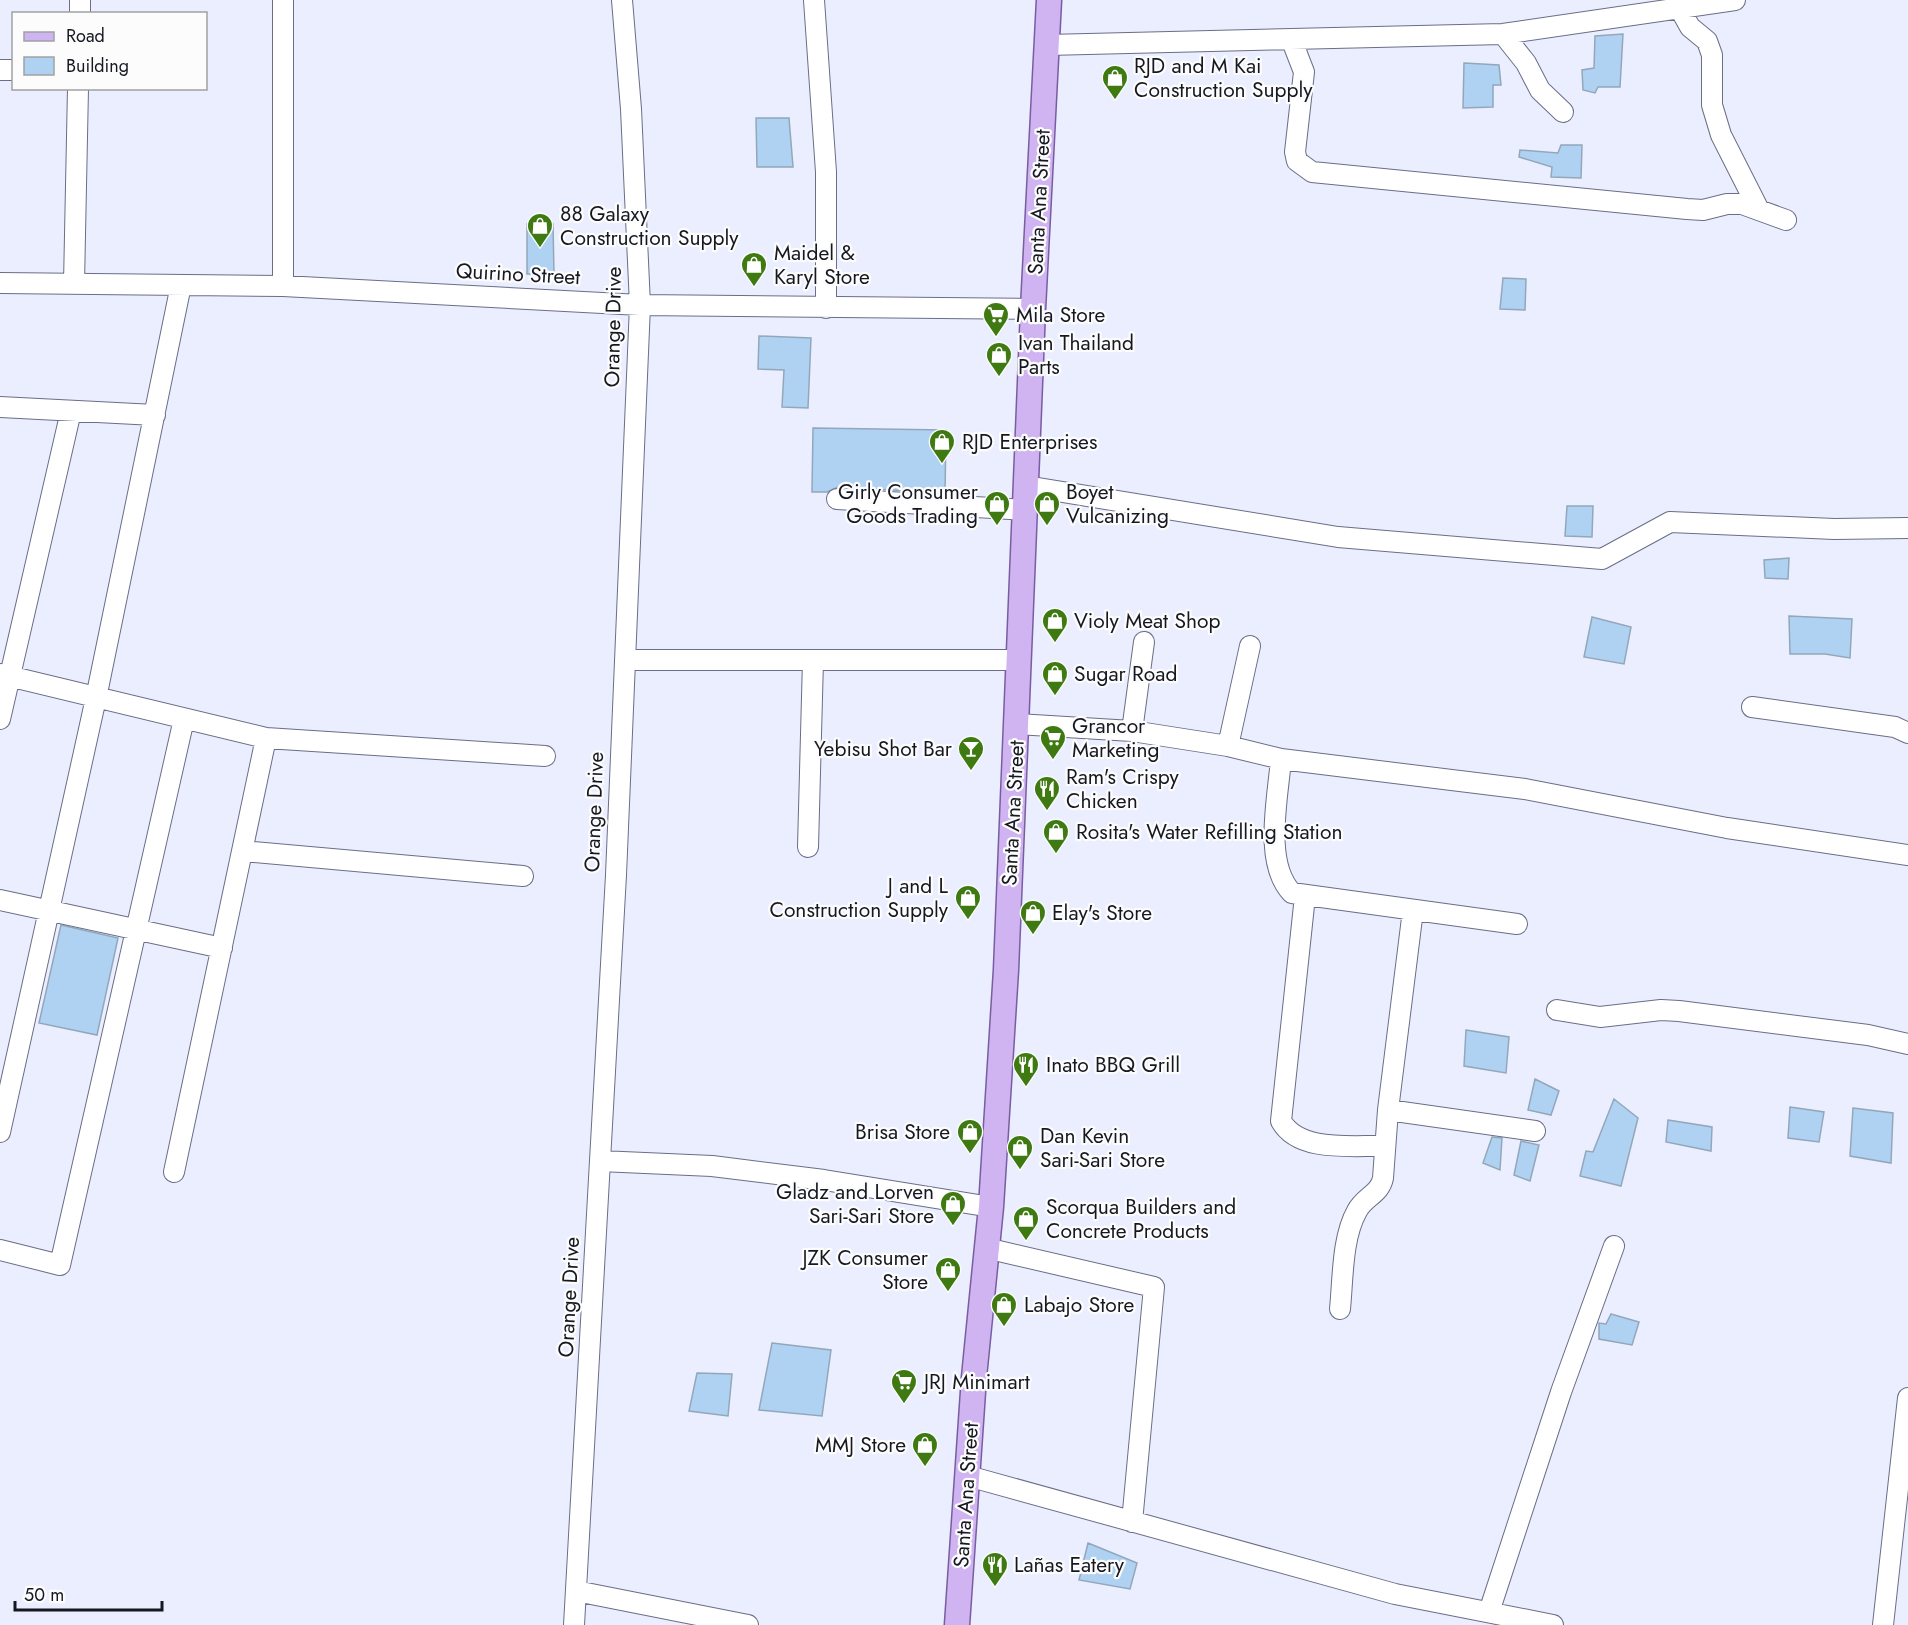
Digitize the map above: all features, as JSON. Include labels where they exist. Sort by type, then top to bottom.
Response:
[{"type":"main road","name":"Santa Ana Street","points":[[957,1625],[991,1207],[1006,970],[1033,309],[1049,0]]},
{"type":"street","points":[[283,0],[283,286]]},
{"type":"street","name":"Orange Drive","points":[[574,1625],[600,1161],[640,304],[632,109],[622,0]]},
{"type":"street","points":[[814,0],[826,172],[826,308]]},
{"type":"street","points":[[1047,45],[1292,41],[1503,34],[1734,0]]},
{"type":"street","points":[[1680,9],[1690,27],[1707,41],[1710,48],[1713,74],[1712,105],[1721,135],[1758,208]]},
{"type":"street","points":[[1503,34],[1526,63],[1540,90],[1563,112]]},
{"type":"street","points":[[1292,41],[1304,72],[1294,153],[1297,161],[1312,172],[1687,209],[1715,209],[1728,204],[1758,208],[1785,220]]},
{"type":"street","points":[[74,284],[78,90]]},
{"type":"street","name":"Quirino Street","points":[[0,283],[283,286],[640,304],[1033,309]]},
{"type":"street","points":[[0,1132],[96,698],[181,285]]},
{"type":"street","points":[[0,407],[155,415]]},
{"type":"street","points":[[0,719],[5,676],[70,411]]},
{"type":"street","points":[[1026,486],[1338,537],[1602,559],[1670,522],[1834,529],[1908,528]]},
{"type":"street","points":[[837,499],[1025,510]]},
{"type":"street","points":[[1131,732],[1143,642]]},
{"type":"street","points":[[1228,746],[1250,646]]},
{"type":"street","points":[[625,660],[1019,660]]},
{"type":"street","points":[[808,847],[813,660]]},
{"type":"street","points":[[5,676],[266,738],[545,756]]},
{"type":"street","points":[[1752,706],[1895,727],[1908,733]]},
{"type":"street","points":[[0,1250],[60,1265],[184,719]]},
{"type":"street","points":[[1017,724],[1131,732],[1228,746],[1281,759],[1525,789],[1727,828],[1908,855]]},
{"type":"street","points":[[174,1172],[266,738]]},
{"type":"street","points":[[1281,759],[1275,859],[1283,884],[1292,893],[1517,924]]},
{"type":"street","points":[[242,851],[523,876]]},
{"type":"street","points":[[1305,896],[1281,1122],[1287,1132],[1298,1139],[1317,1143],[1385,1146]]},
{"type":"street","points":[[0,900],[222,948]]},
{"type":"street","points":[[1340,1309],[1351,1228],[1357,1211],[1381,1185],[1413,910]]},
{"type":"street","points":[[1557,1010],[1600,1017],[1661,1010],[1678,1011],[1868,1035],[1908,1044]]},
{"type":"street","points":[[1388,1110],[1535,1131]]},
{"type":"street","points":[[600,1161],[712,1166],[824,1180],[991,1207]]},
{"type":"street","points":[[1489,1612],[1561,1392],[1614,1246]]},
{"type":"street","points":[[986,1248],[1154,1287],[1131,1522]]},
{"type":"street","points":[[1883,1625],[1908,1398]]},
{"type":"street","points":[[968,1476],[1395,1594],[1553,1625]]},
{"type":"street","points":[[576,1591],[748,1625]]},
{"type":"building","points":[[1623,34],[1620,87],[1598,87],[1595,93],[1583,90],[1582,70],[1594,68],[1595,36]]},
{"type":"building","points":[[1464,63],[1499,65],[1501,85],[1493,85],[1493,107],[1463,108]]},
{"type":"building","points":[[756,118],[789,118],[793,167],[757,167]]},
{"type":"building","points":[[1561,145],[1582,145],[1581,178],[1551,177],[1552,167],[1519,157],[1520,150],[1558,153]]},
{"type":"building","name":"88 Galaxy Construction Supply","points":[[527,224],[553,224],[554,274],[527,274]]},
{"type":"building","points":[[1503,278],[1526,279],[1525,310],[1500,309]]},
{"type":"building","points":[[759,336],[811,338],[808,408],[782,407],[784,370],[758,369]]},
{"type":"building","points":[[813,428],[946,430],[945,493],[838,487],[827,492],[812,492]]},
{"type":"building","points":[[1567,506],[1593,506],[1592,537],[1565,536]]},
{"type":"building","points":[[1789,558],[1788,579],[1765,578],[1764,560]]},
{"type":"building","points":[[1789,616],[1852,619],[1850,658],[1825,654],[1790,654]]},
{"type":"building","points":[[1592,617],[1631,627],[1624,664],[1584,657]]},
{"type":"building","points":[[61,925],[118,938],[97,1035],[39,1023]]},
{"type":"building","points":[[1466,1030],[1509,1037],[1506,1073],[1464,1066]]},
{"type":"building","points":[[1535,1079],[1559,1091],[1551,1115],[1528,1110]]},
{"type":"building","points":[[1614,1099],[1638,1118],[1621,1186],[1580,1176],[1586,1151],[1593,1152]]},
{"type":"building","points":[[1790,1107],[1824,1112],[1819,1142],[1788,1138]]},
{"type":"building","points":[[1853,1108],[1893,1113],[1891,1163],[1850,1156]]},
{"type":"building","points":[[1668,1120],[1712,1127],[1711,1151],[1666,1142]]},
{"type":"building","points":[[1492,1137],[1502,1138],[1500,1170],[1483,1163]]},
{"type":"building","points":[[1521,1141],[1539,1145],[1530,1181],[1514,1175]]},
{"type":"building","points":[[1611,1314],[1639,1322],[1632,1345],[1599,1339],[1599,1323],[1606,1324]]},
{"type":"building","points":[[772,1343],[831,1350],[822,1416],[759,1410]]},
{"type":"building","points":[[697,1373],[732,1374],[728,1416],[689,1411]]},
{"type":"building","points":[[1088,1543],[1137,1563],[1130,1589],[1079,1580]]},
{"type":"place","name":"RJD and M Kai Construction Supply","points":[[1115,101]]},
{"type":"place","name":"88 Galaxy Construction Supply","points":[[540,249]]},
{"type":"place","name":"Maidel & Karyl Store","points":[[754,288]]},
{"type":"place","name":"Mila Store","points":[[996,338]]},
{"type":"place","name":"Ivan Thailand Parts","points":[[999,378]]},
{"type":"place","name":"RJD Enterprises","points":[[942,465]]},
{"type":"place","name":"Girly Consumer Goods Trading","points":[[997,527]]},
{"type":"place","name":"Boyet Vulcanizing","points":[[1047,527]]},
{"type":"place","name":"Violy Meat Shop","points":[[1055,644]]},
{"type":"place","name":"Sugar Road","points":[[1055,697]]},
{"type":"place","name":"Grancor Marketing","points":[[1053,761]]},
{"type":"place","name":"Yebisu Shot Bar","points":[[971,772]]},
{"type":"place","name":"Ram's Crispy Chicken","points":[[1047,812]]},
{"type":"place","name":"Rosita's Water Refilling Station","points":[[1056,855]]},
{"type":"place","name":"J and L Construction Supply","points":[[968,921]]},
{"type":"place","name":"Elay's Store","points":[[1033,936]]},
{"type":"place","name":"Inato BBQ Grill","points":[[1026,1088]]},
{"type":"place","name":"Brisa Store","points":[[970,1155]]},
{"type":"place","name":"Dan Kevin Sari-Sari Store","points":[[1020,1171]]},
{"type":"place","name":"Gladz and Lorven Sari-Sari Store","points":[[953,1227]]},
{"type":"place","name":"Scorqua Builders and Concrete Products","points":[[1026,1242]]},
{"type":"place","name":"JZK Consumer Store","points":[[948,1293]]},
{"type":"place","name":"Labajo Store","points":[[1004,1328]]},
{"type":"place","name":"JRJ Minimart","points":[[904,1405]]},
{"type":"place","name":"MMJ Store","points":[[925,1468]]},
{"type":"place","name":"Lañas Eatery","points":[[995,1588]]}]
